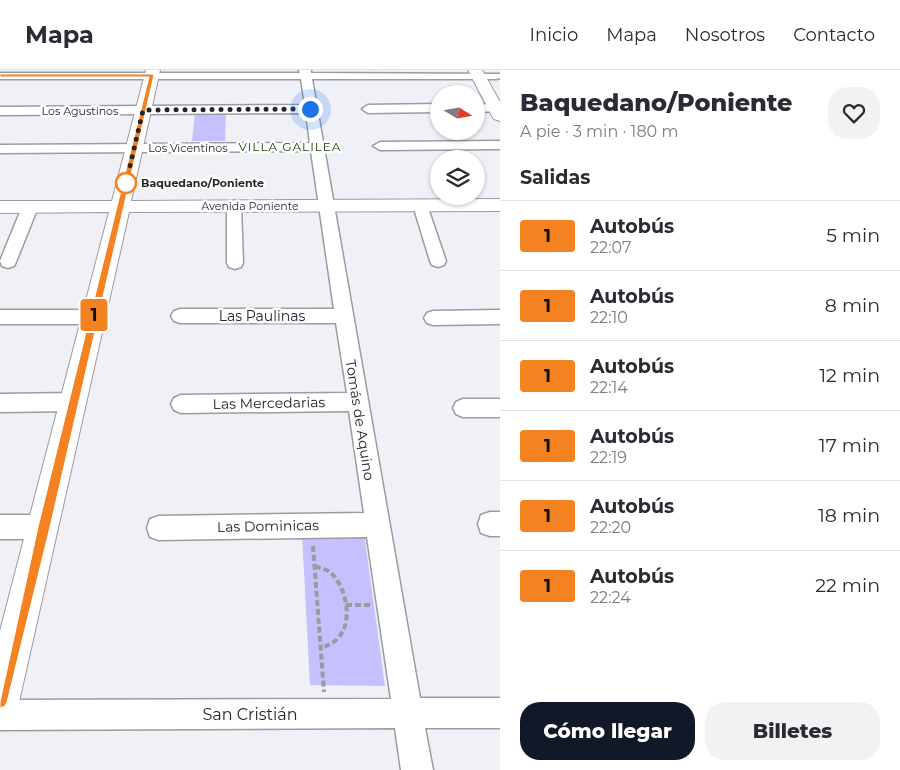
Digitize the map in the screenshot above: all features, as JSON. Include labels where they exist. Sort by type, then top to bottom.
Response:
[{"type":"street","points":[[0,76],[305,72],[488,75],[498,112],[485,110]]},
{"type":"street","name":"Tomás de Aquino","points":[[305,72],[417,770]]},
{"type":"street","points":[[0,702],[44,527],[72,402],[152,73]]},
{"type":"street","points":[[368,109],[430,108]]},
{"type":"street","name":"Los Agustinos","points":[[0,111],[310,109]]},
{"type":"street","points":[[380,146],[500,146]]},
{"type":"street","name":"Los Vicentinos","points":[[0,149],[316,147]]},
{"type":"street","points":[[485,193],[500,193]]},
{"type":"street","name":"Avenida Poniente","points":[[0,195],[234,206],[430,194]]},
{"type":"street","name":"Avenida Poniente","points":[[0,207],[121,201],[325,200],[420,205],[500,205]]},
{"type":"street","points":[[420,205],[438,260]]},
{"type":"street","points":[[234,206],[235,262]]},
{"type":"street","points":[[8,262],[30,207]]},
{"type":"street","name":"Las Paulinas","points":[[180,316],[344,316]]},
{"type":"street","points":[[0,317],[93,317]]},
{"type":"street","points":[[433,318],[500,317]]},
{"type":"street","points":[[0,403],[72,402]]},
{"type":"street","name":"Las Mercedarias","points":[[181,404],[357,402]]},
{"type":"street","points":[[463,408],[500,408]]},
{"type":"street","name":"Las Dominicas","points":[[159,528],[377,525]]},
{"type":"street","points":[[0,527],[44,527]]},
{"type":"street","name":"San Cristián","points":[[0,716],[500,713]]},
{"type":"path","points":[[311,525],[326,714]]},
{"type":"path","points":[[315,566],[329,572],[339,583],[345,598],[346,616],[342,634],[333,644],[321,648]]},
{"type":"shaded area","points":[[226,112],[225,141],[192,141],[195,113]]},
{"type":"shaded area","points":[[364,533],[385,686],[310,685],[302,535]]},
{"type":"bus line","name":"1","points":[[0,76],[152,75],[72,402],[44,527],[0,702]]},
{"type":"place","name":"Baquedano/Poniente","points":[[126,183]]},
{"type":"district","name":"VILLA GALILEA","points":[[290,146]]},
{"type":"route","points":[[126,183],[143,110],[310,109]]}]
